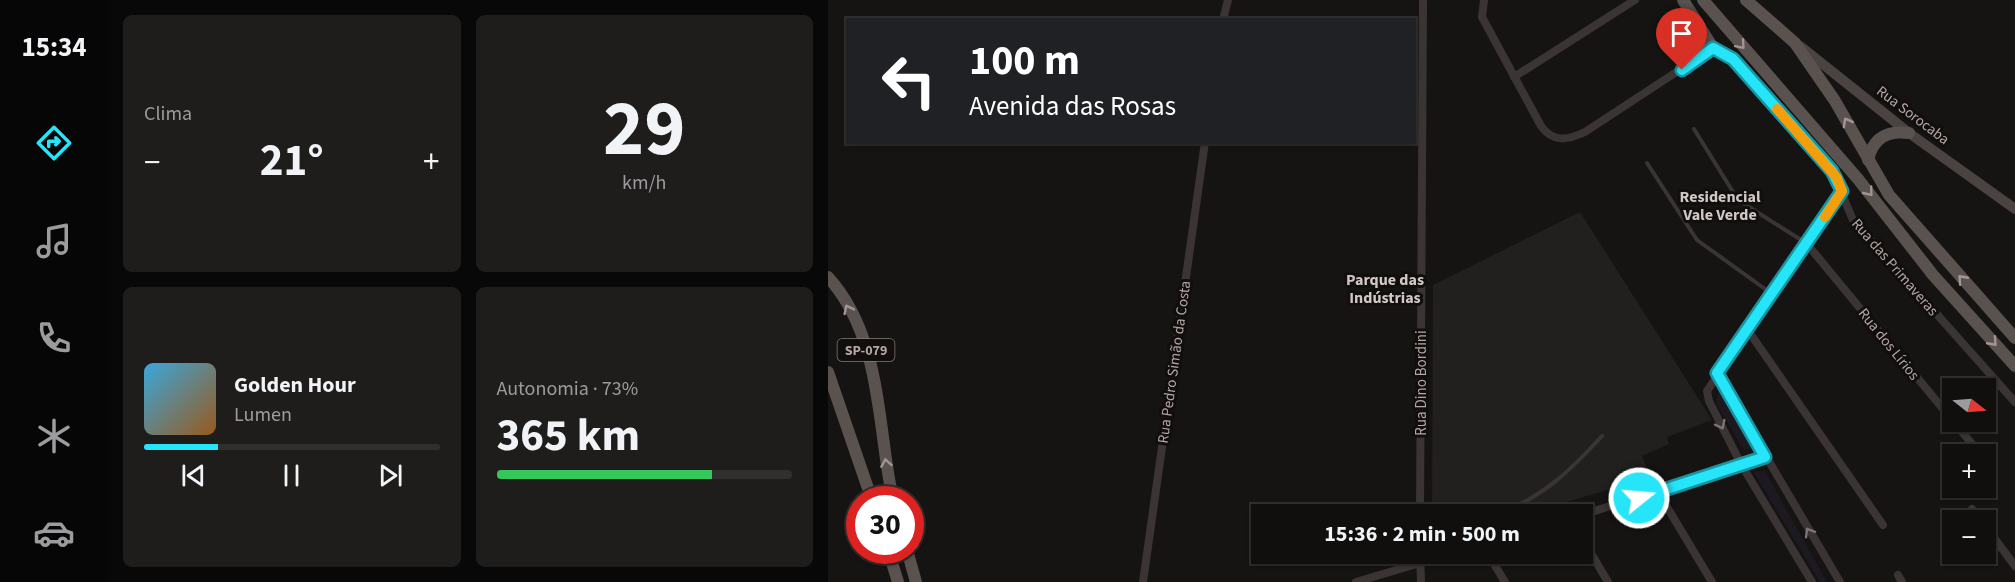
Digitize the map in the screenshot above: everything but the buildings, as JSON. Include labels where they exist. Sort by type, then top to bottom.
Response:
[{"type":"main road","points":[[1683,0],[1713,48]]},
{"type":"main road","points":[[1703,0],[1858,179],[1933,275],[2015,366]]},
{"type":"main road","points":[[1749,1],[1795,43],[1835,101],[1889,195],[2015,338]]},
{"type":"main road","name":"Rua Sorocaba","points":[[1795,43],[1909,133],[2015,208]]},
{"type":"main road","points":[[1868,160],[1874,144],[1881,137],[1897,131],[1909,133]]},
{"type":"main road","points":[[828,299],[830,279]]},
{"type":"main road","name":"SP-079","points":[[830,279],[844,300],[867,351],[878,399],[891,486]]},
{"type":"main road","name":"SP-079","points":[[828,372],[867,486]]},
{"type":"main road","points":[[892,564],[898,582]]},
{"type":"main road","points":[[911,564],[916,582]]},
{"type":"street","points":[[1224,18],[1228,0]]},
{"type":"street","name":"Rua Dino Bordini","points":[[1420,504],[1423,0]]},
{"type":"street","points":[[1484,0],[1482,17],[1514,77],[1546,133],[1564,140],[1585,132],[1713,48]]},
{"type":"street","points":[[1514,77],[1635,0]]},
{"type":"street","name":"Rua das Primaveras","points":[[1713,48],[1733,59],[1832,171],[1852,220],[2015,402]]},
{"type":"street","name":"Rua Pedro Simão da Costa","points":[[1143,582],[1205,144]]},
{"type":"street","points":[[1812,582],[1741,464],[1708,397],[1708,386],[1842,191]]},
{"type":"street","name":"Rua dos Lírios","points":[[1807,244],[1972,444]]},
{"type":"street","points":[[1747,329],[1883,525]]},
{"type":"street","points":[[1717,373],[1840,582]]},
{"type":"street","points":[[1593,512],[1765,457]]},
{"type":"street","points":[[1658,492],[1712,582]]},
{"type":"street","points":[[1996,540],[2015,566]]},
{"type":"street","points":[[1593,557],[1608,582]]},
{"type":"street","points":[[1356,582],[1404,564]]},
{"type":"street","points":[[1420,564],[1421,582]]},
{"type":"street","points":[[1494,564],[1505,582]]},
{"type":"lane","points":[[1694,129],[1738,200],[1807,244]]},
{"type":"lane","points":[[1647,163],[1697,240],[1773,294]]},
{"type":"lane","points":[[1521,504],[1549,488],[1571,471],[1602,436]]},
{"type":"shaded area","points":[[1580,212],[1712,420],[1667,437],[1669,444],[1642,456],[1650,477],[1560,504],[1432,504],[1433,285]]},
{"type":"shaded area","points":[[1719,387],[1755,448],[1744,450],[1716,403]]},
{"type":"shaded area","points":[[1753,471],[1765,471],[1827,582],[1820,582]]},
{"type":"slow traffic","points":[[1777,109],[1837,178],[1842,191],[1825,217]]},
{"type":"district","name":"Residencial Vale Verde","points":[[1720,205]]},
{"type":"district","name":"Parque das Indústrias","points":[[1385,288]]},
{"type":"route","points":[[1639,498],[1765,457],[1717,373],[1842,191],[1832,171],[1733,59],[1713,48],[1682,70]]}]
